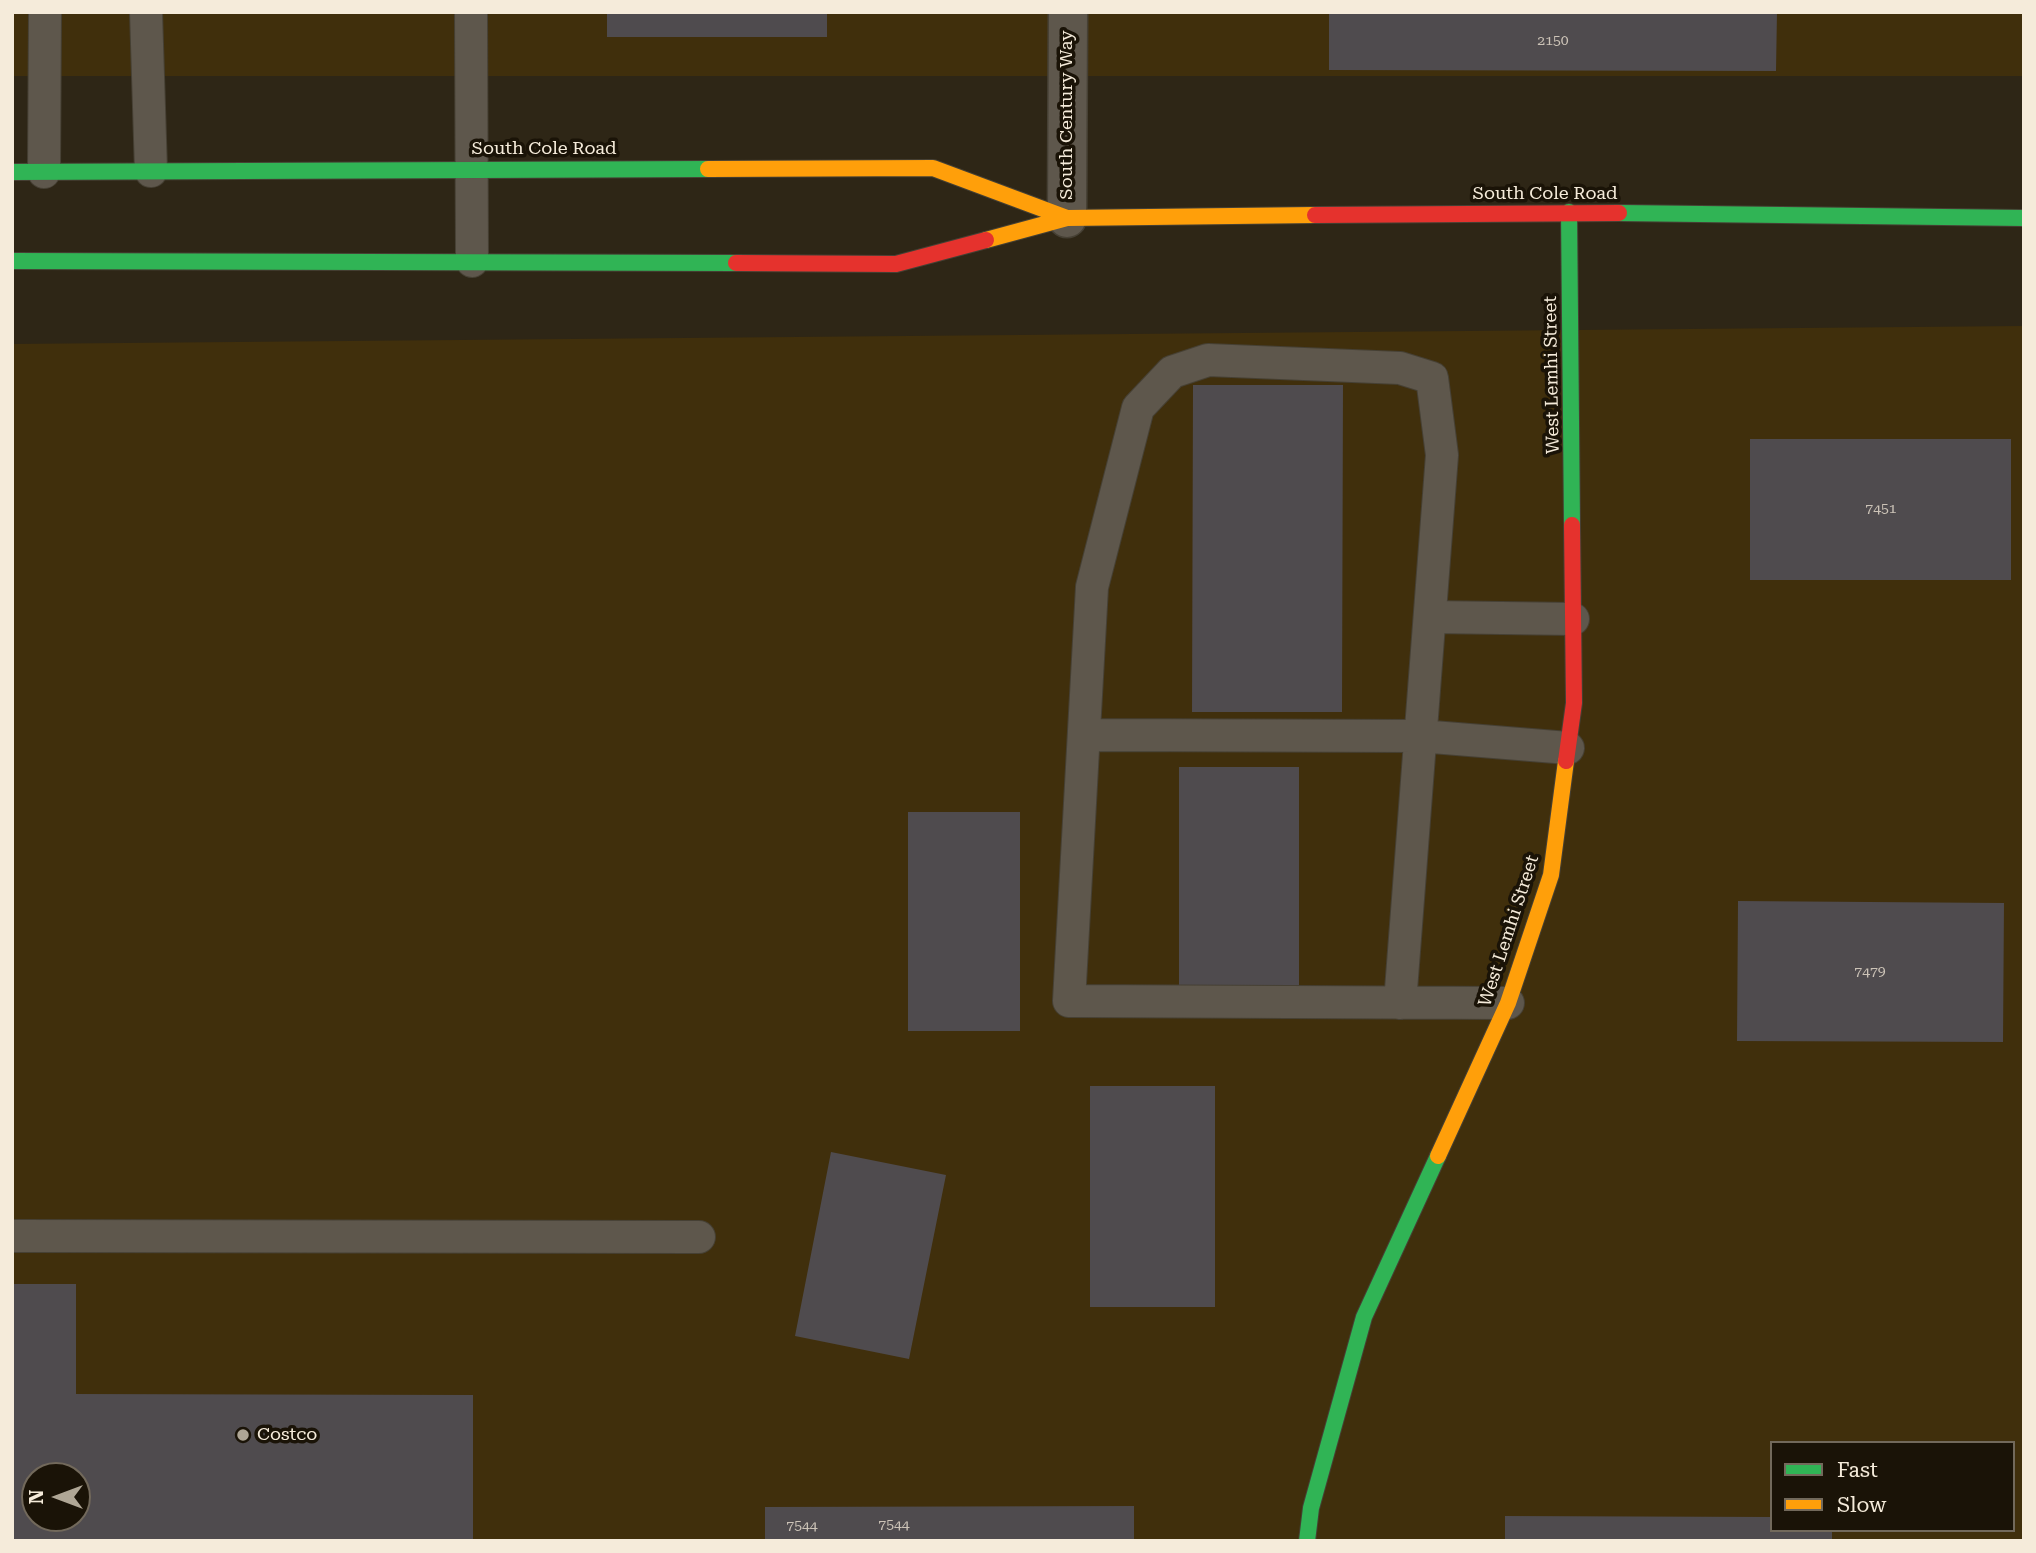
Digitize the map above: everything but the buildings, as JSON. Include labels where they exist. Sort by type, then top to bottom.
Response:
[{"type":"main road","name":"South Cole Road","points":[[12,172],[933,168],[1067,218]]},
{"type":"main road","name":"South Cole Road","points":[[12,261],[896,264],[1067,218],[1569,212],[2024,218]]},
{"type":"main road","name":"West Lemhi Street","points":[[1307,1541],[1311,1508],[1364,1317],[1508,1003],[1551,875],[1574,703],[1569,212]]},
{"type":"street","name":"South Century Way","points":[[1067,218],[1068,12]]},
{"type":"lane","points":[[44,172],[45,12]]},
{"type":"lane","points":[[146,12],[151,171]]},
{"type":"lane","points":[[471,12],[472,261]]},
{"type":"lane","points":[[1400,1003],[1443,456],[1432,378],[1400,368],[1208,360],[1172,372],[1138,408],[1092,587],[1069,1001],[1400,1003],[1508,1003]]},
{"type":"lane","points":[[1430,617],[1573,619]]},
{"type":"lane","points":[[1084,735],[1420,736],[1568,748]]},
{"type":"lane","points":[[12,1236],[699,1237]]},
{"type":"shaded area","points":[[12,12],[2024,12],[2024,76],[12,76]]},
{"type":"shaded area","points":[[2024,326],[2024,1541],[12,1541],[12,344]]},
{"type":"traffic: fast","points":[[12,172],[708,169]]},
{"type":"traffic: fast","points":[[1569,212],[1572,525]]},
{"type":"traffic: fast","points":[[1619,213],[2024,218]]},
{"type":"traffic: fast","points":[[12,261],[736,263]]},
{"type":"traffic: fast","points":[[1307,1541],[1311,1508],[1364,1317],[1438,1156]]},
{"type":"traffic: slow","points":[[708,169],[933,168],[1067,218]]},
{"type":"traffic: slow","points":[[986,240],[1067,218],[1315,215]]},
{"type":"traffic: slow","points":[[1438,1156],[1508,1003],[1551,875],[1566,761]]},
{"type":"traffic: jam","points":[[1315,215],[1619,213]]},
{"type":"traffic: jam","points":[[736,263],[896,264],[986,240]]},
{"type":"traffic: jam","points":[[1566,761],[1574,703],[1572,525]]},
{"type":"place","name":"Costco","points":[[243,1435]]}]
